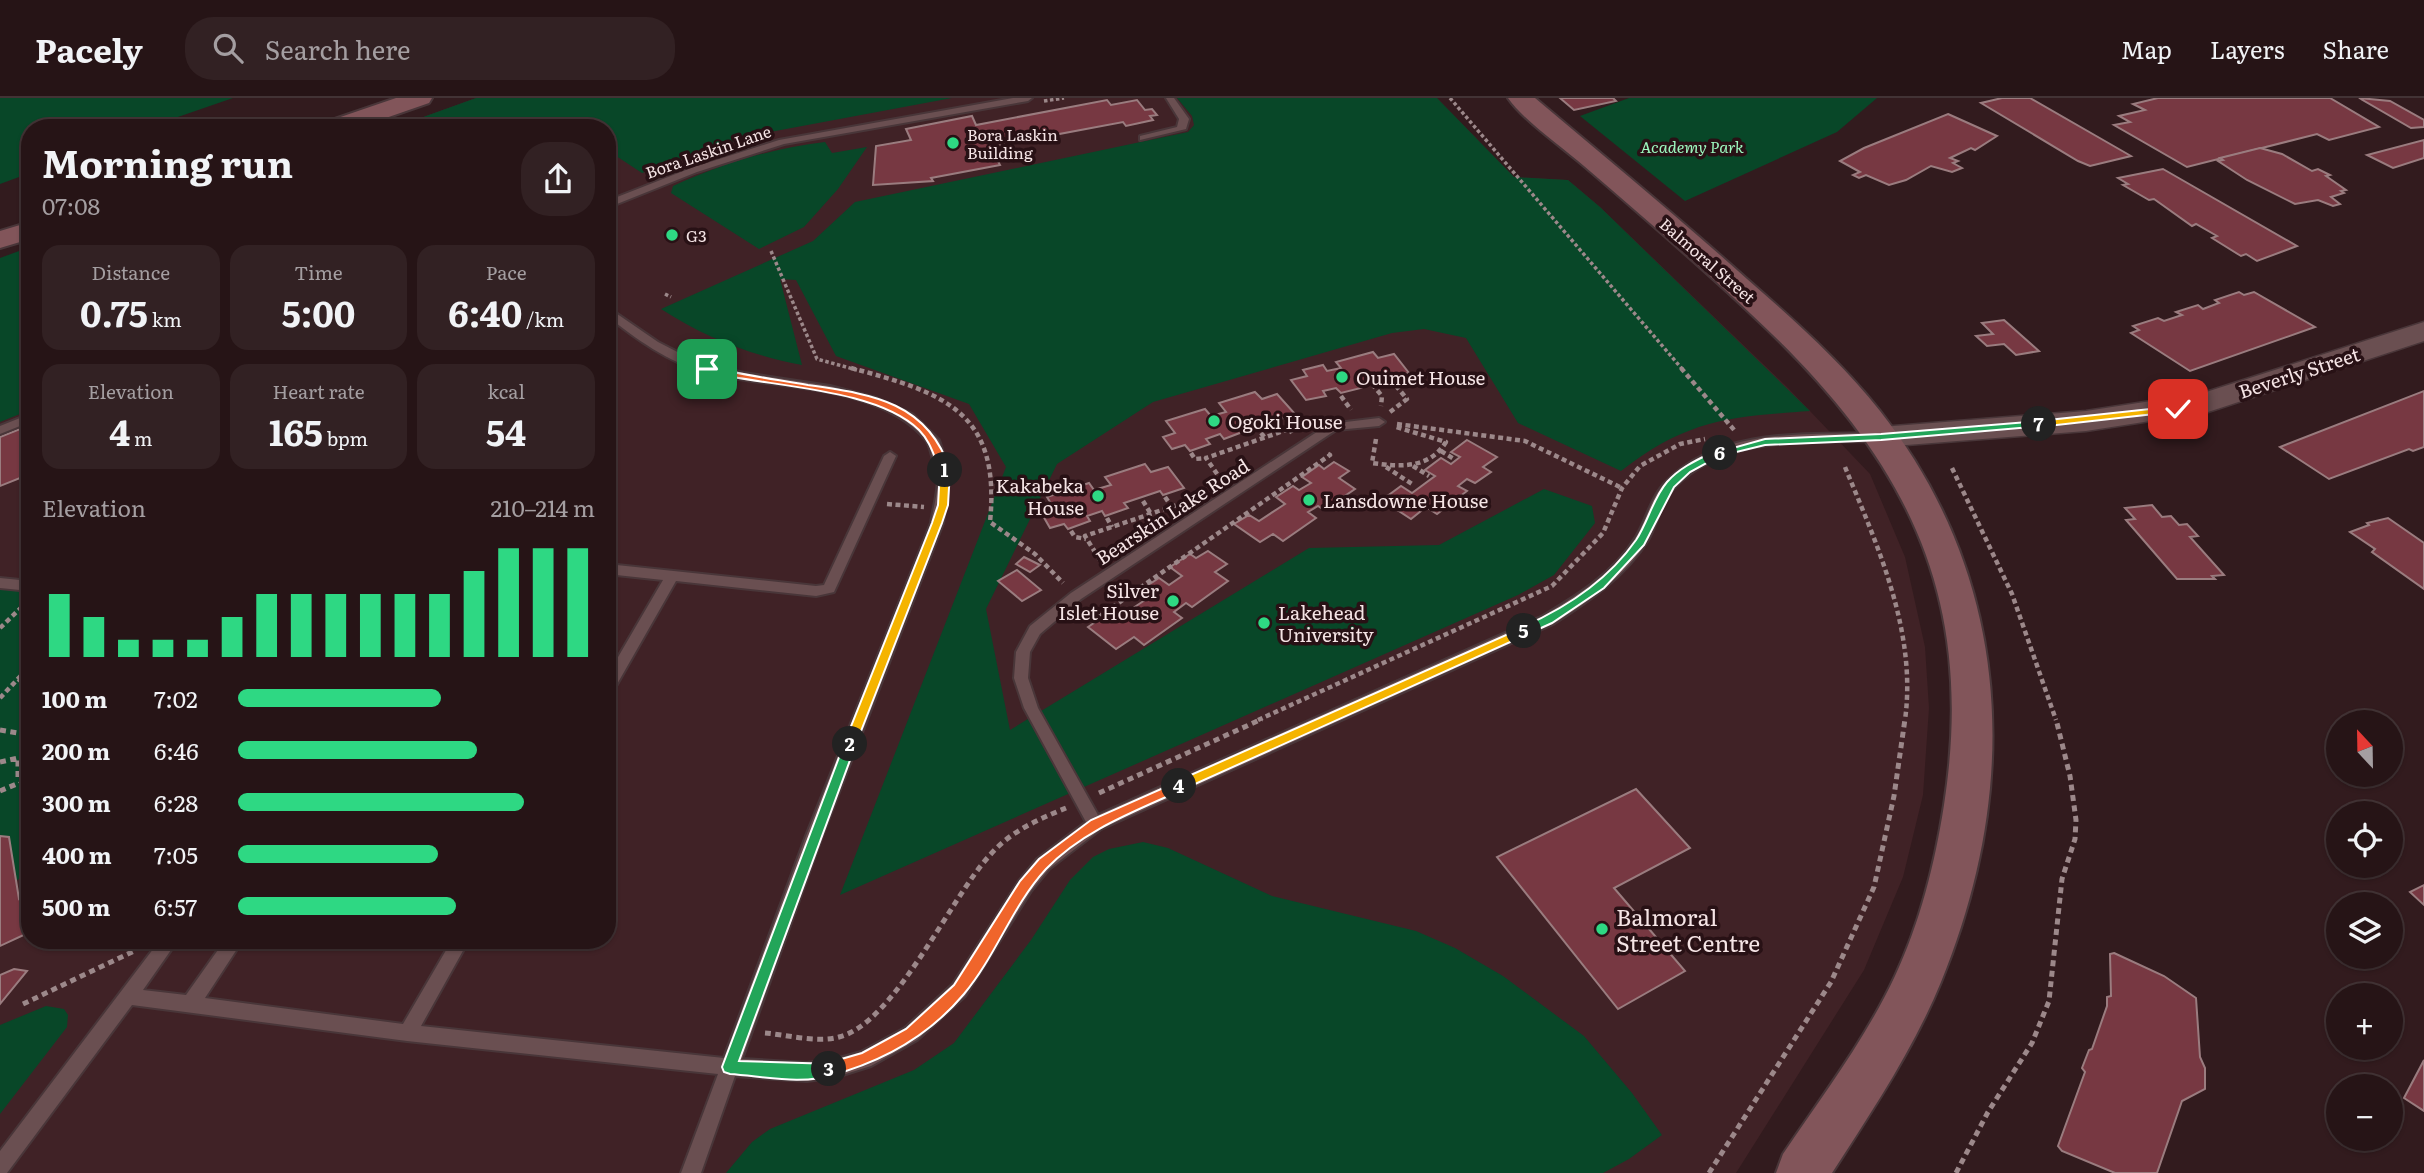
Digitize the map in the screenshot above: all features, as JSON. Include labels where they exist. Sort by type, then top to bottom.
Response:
[{"type":"main road","points":[[383,119],[420,98]]},
{"type":"main road","name":"Balmoral Street","points":[[1520,98],[1774,318],[1833,377],[1869,419],[1912,487],[1945,556],[1965,628],[1971,691],[1972,758],[1959,841],[1940,922],[1896,1024],[1802,1173]]},
{"type":"main road","points":[[0,240],[21,233]]},
{"type":"street","name":"Beverly Street","points":[[1881,437],[2091,420],[2178,409],[2208,402],[2424,331]]},
{"type":"lane","name":"Bora Laskin Lane","points":[[616,201],[694,170],[782,142],[1028,98]]},
{"type":"lane","points":[[1143,138],[1181,129],[1184,118],[1170,98]]},
{"type":"lane","points":[[616,317],[648,341],[689,363],[736,377],[860,396],[902,412],[923,428],[939,449],[946,474],[942,508],[814,836],[691,1173]]},
{"type":"lane","points":[[0,430],[21,422]]},
{"type":"lane","name":"Bearskin Lake Road","points":[[1095,824],[1031,708],[1021,678],[1023,652],[1035,630],[1071,600],[1333,427],[1379,422]]},
{"type":"lane","points":[[128,996],[407,1033],[730,1067],[807,1072],[865,1060],[911,1034],[959,989],[1025,886],[1043,863],[1095,824],[1548,620],[1601,585],[1622,564],[1640,542],[1670,485],[1705,459],[1726,450],[1765,442],[1881,437]]},
{"type":"lane","points":[[616,570],[816,591],[829,589],[890,456]]},
{"type":"lane","points":[[616,673],[672,576]]},
{"type":"lane","points":[[0,583],[21,585]]},
{"type":"lane","points":[[0,1167],[163,949]]},
{"type":"lane","points":[[190,1004],[229,949]]},
{"type":"lane","points":[[407,1033],[456,949]]},
{"type":"path","points":[[1450,98],[1736,431]]},
{"type":"path","points":[[665,293],[671,297]]},
{"type":"path","points":[[1379,422],[1407,399],[1392,381]]},
{"type":"path","points":[[1372,384],[1382,396],[1373,463],[1412,465],[1441,451],[1446,443],[1379,422]]},
{"type":"path","points":[[1379,422],[1525,441],[1622,488]]},
{"type":"path","points":[[1278,424],[1283,431]]},
{"type":"path","points":[[1256,426],[1265,438]]},
{"type":"path","points":[[1071,600],[1094,620],[1330,455],[1307,444],[1289,429],[1206,458],[1195,459],[1191,453]]},
{"type":"path","points":[[1224,441],[1229,450]]},
{"type":"path","points":[[1441,451],[1454,459]]},
{"type":"path","points":[[1206,458],[1225,485],[1218,489]]},
{"type":"path","points":[[1382,464],[1412,484]]},
{"type":"path","points":[[1412,465],[1429,476]]},
{"type":"path","points":[[1710,1173],[1832,982],[1874,887],[1895,796],[1907,705],[1905,647],[1886,566],[1845,467]]},
{"type":"path","points":[[1952,468],[1987,540],[2049,691],[2076,820],[2075,839],[2062,879],[2049,1001],[2032,1043],[1988,1112],[1956,1173]]},
{"type":"path","points":[[1165,497],[1172,507]]},
{"type":"path","points":[[1143,501],[1151,514]]},
{"type":"path","points":[[869,502],[942,508]]},
{"type":"path","points":[[1086,539],[1085,536],[1185,502]]},
{"type":"path","points":[[1107,518],[1112,527]]},
{"type":"path","points":[[1071,531],[1075,537],[1086,539],[1110,575]]},
{"type":"path","points":[[0,628],[21,608]]},
{"type":"path","points":[[0,698],[21,676]]},
{"type":"path","points":[[0,730],[21,734]]},
{"type":"path","points":[[0,762],[18,758],[16,773],[19,783],[0,791]]},
{"type":"path","points":[[23,1004],[134,951]]},
{"type":"shaded area","name":"Lakehead University","points":[[476,98],[1437,98],[1514,177],[1568,180],[1600,207],[1788,388],[1870,474],[1905,557],[1925,647],[1929,708],[1923,795],[1903,877],[1864,970],[1736,1173],[0,1173],[0,259],[21,252],[21,949],[616,949],[616,119],[418,119]]},
{"type":"green space","points":[[0,98],[233,98],[172,119],[21,119],[21,176],[0,184]]},
{"type":"green space","points":[[476,98],[952,98],[749,136],[642,173],[616,156],[616,119],[418,119]]},
{"type":"green space","points":[[1177,98],[1437,98],[1514,177],[1568,180],[1600,207],[1810,411],[1732,419],[1710,424],[1667,441],[1621,471],[1518,423],[1466,338],[1424,329],[1392,333],[1153,402],[1057,464],[986,609],[1010,730],[1309,548],[1439,545],[1544,489],[1592,506],[1595,523],[1554,575],[1518,595],[840,895],[1006,467],[969,404],[836,356],[796,280],[780,279],[802,365],[729,344],[695,329],[661,309],[813,241],[855,202],[1188,132],[1194,125],[1192,116]]},
{"type":"green space","name":"Academy Park","points":[[1629,98],[1877,98],[1837,132],[1685,201],[1580,116]]},
{"type":"green space","points":[[825,142],[832,153],[867,147],[838,189],[804,227],[759,249],[671,193],[673,186],[710,170],[766,153]]},
{"type":"green space","points":[[21,250],[21,414],[0,422],[0,258]]},
{"type":"green space","points":[[0,584],[21,585],[21,877],[0,897]]},
{"type":"green space","points":[[1143,842],[1168,848],[1272,896],[1416,931],[1455,948],[1503,976],[1584,1036],[1632,1093],[1662,1135],[1629,1159],[1603,1173],[726,1173],[752,1142],[770,1129],[914,1070],[954,1043],[1031,940],[1070,880],[1093,857],[1109,849]]},
{"type":"green space","points":[[46,1006],[64,1009],[68,1015],[67,1027],[0,1114],[0,1025]]},
{"type":"building","points":[[1560,98],[1613,98],[1616,101],[1574,110]]},
{"type":"building","points":[[2002,98],[2030,98],[2131,156],[2090,166],[2078,161],[1981,103]]},
{"type":"building","points":[[2158,98],[2330,98],[2379,127],[2329,140],[2317,134],[2187,167],[2114,125],[2130,122],[2119,116],[2145,110],[2133,104]]},
{"type":"building","points":[[2359,98],[2390,101],[2424,120],[2424,127],[2411,128]]},
{"type":"building","name":"Bora Laskin Building","points":[[1107,100],[1111,105],[1137,100],[1145,110],[1152,109],[1157,115],[1150,116],[1153,120],[1126,126],[1123,122],[990,147],[1000,165],[931,178],[933,181],[873,185],[876,146],[911,140],[906,129],[972,116],[976,125]]},
{"type":"building","points":[[1948,114],[1997,136],[1975,150],[1971,148],[1950,158],[1958,161],[1953,163],[1962,168],[1952,172],[1931,166],[1906,180],[1889,185],[1866,175],[1859,178],[1853,175],[1860,172],[1840,161],[1864,148]]},
{"type":"building","points":[[2424,140],[2424,158],[2393,168],[2367,155]]},
{"type":"building","points":[[2260,148],[2282,154],[2312,171],[2318,169],[2330,175],[2326,176],[2346,190],[2331,197],[2340,204],[2333,206],[2318,200],[2295,204],[2247,180],[2218,161],[2223,160],[2220,158]]},
{"type":"building","points":[[2163,169],[2297,246],[2257,261],[2246,254],[2241,256],[2212,238],[2217,236],[2196,224],[2192,226],[2154,199],[2149,200],[2123,185],[2128,184],[2118,178]]},
{"type":"building","points":[[2239,292],[2244,295],[2254,292],[2315,327],[2190,371],[2131,333],[2139,330],[2133,326],[2158,318],[2164,321],[2182,315],[2176,312],[2198,305],[2203,309],[2219,303],[2215,300]]},
{"type":"building","points":[[2004,320],[2039,351],[2016,355],[2004,344],[1987,346],[1976,336],[1993,334],[1982,323]]},
{"type":"building","name":"Ouimet House","points":[[1373,352],[1378,358],[1394,354],[1409,373],[1357,383],[1361,388],[1341,393],[1336,388],[1323,391],[1326,396],[1306,400],[1291,380],[1307,376],[1303,370],[1323,365],[1327,371],[1341,368],[1336,362]]},
{"type":"building","points":[[2424,391],[2424,447],[2413,451],[2409,449],[2329,479],[2280,447]]},
{"type":"building","name":"Ogoki House","points":[[1255,392],[1262,399],[1277,394],[1295,414],[1242,428],[1245,431],[1224,439],[1220,434],[1206,439],[1210,444],[1190,451],[1185,445],[1172,449],[1163,437],[1175,433],[1166,421],[1205,409],[1211,416],[1226,412],[1219,403]]},
{"type":"building","points":[[21,429],[21,478],[0,486],[0,437]]},
{"type":"building","points":[[1467,440],[1497,457],[1483,467],[1491,472],[1475,483],[1467,479],[1458,486],[1467,491],[1437,514],[1426,507],[1411,519],[1382,500],[1401,486],[1412,493],[1435,476],[1425,470],[1441,458],[1451,464],[1460,457],[1451,452]]},
{"type":"building","name":"Lansdowne House","points":[[1334,462],[1349,471],[1339,478],[1355,489],[1324,510],[1318,506],[1308,512],[1316,518],[1283,541],[1273,534],[1260,542],[1234,524],[1249,515],[1259,521],[1285,504],[1276,497],[1293,486],[1299,490],[1311,483],[1302,477],[1319,465],[1324,469]]},
{"type":"building","name":"Kakabeka House","points":[[1145,464],[1151,472],[1168,467],[1184,488],[1163,495],[1160,491],[1124,503],[1128,508],[1105,516],[1102,511],[1087,516],[1090,521],[1068,529],[1064,524],[1050,528],[1042,514],[1055,510],[1047,497],[1089,483],[1094,490],[1111,485],[1105,477]]},
{"type":"building","points":[[2152,505],[2162,517],[2171,516],[2179,525],[2187,524],[2198,536],[2190,537],[2224,575],[2212,576],[2215,579],[2177,579],[2126,520],[2135,519],[2125,508]]},
{"type":"building","points":[[2388,518],[2424,543],[2424,589],[2372,552],[2375,549],[2350,532],[2369,525],[2367,523]]},
{"type":"building","name":"Silver Islet House","points":[[1208,551],[1227,564],[1215,572],[1228,581],[1192,607],[1186,603],[1174,612],[1182,618],[1144,645],[1134,637],[1116,649],[1088,627],[1110,612],[1118,618],[1148,598],[1139,591],[1159,578],[1169,585],[1182,576],[1170,567],[1190,554],[1196,558]]},
{"type":"building","points":[[1024,557],[1040,565],[1030,572],[1016,564]]},
{"type":"building","points":[[1017,570],[1041,590],[1022,601],[998,581]]},
{"type":"building","name":"Balmoral Street Centre","points":[[1636,789],[1690,848],[1614,888],[1685,971],[1618,1009],[1497,857]]},
{"type":"building","points":[[0,836],[9,837],[19,899],[21,898],[21,936],[0,946]]},
{"type":"building","points":[[2424,885],[2424,905],[2410,892]]},
{"type":"building","points":[[2114,953],[2164,976],[2196,998],[2205,1089],[2182,1101],[2157,1173],[2115,1173],[2062,1151],[2058,1146],[2085,1072],[2082,1068],[2089,1050],[2092,1049],[2107,1006],[2107,997],[2111,996],[2110,954]]},
{"type":"building","points":[[14,969],[27,971],[0,1004],[0,975]]},
{"type":"building","points":[[2424,1060],[2424,1111],[2404,1098]]},
{"type":"place","name":"Bora Laskin Building","points":[[953,143]]},
{"type":"place","name":"G3","points":[[672,235]]},
{"type":"place","name":"Ouimet House","points":[[1342,377]]},
{"type":"place","name":"Ogoki House","points":[[1214,421]]},
{"type":"place","name":"Kakabeka House","points":[[1098,496]]},
{"type":"place","name":"Lansdowne House","points":[[1309,500]]},
{"type":"place","name":"Silver Islet House","points":[[1173,601]]},
{"type":"place","name":"Lakehead University","points":[[1264,623]]},
{"type":"place","name":"Balmoral Street Centre","points":[[1602,929]]},
{"type":"route","points":[[707,369],[736,377],[824,389],[884,403],[902,412],[923,428],[939,449],[946,474],[943,505],[937,523],[814,836],[730,1067],[807,1072],[865,1060],[911,1034],[959,989],[1025,886],[1043,863],[1095,824],[1422,678],[1548,620],[1576,604],[1601,585],[1640,542],[1670,485],[1705,459],[1726,450],[1765,442],[1934,433],[2151,414],[2178,409]]}]
